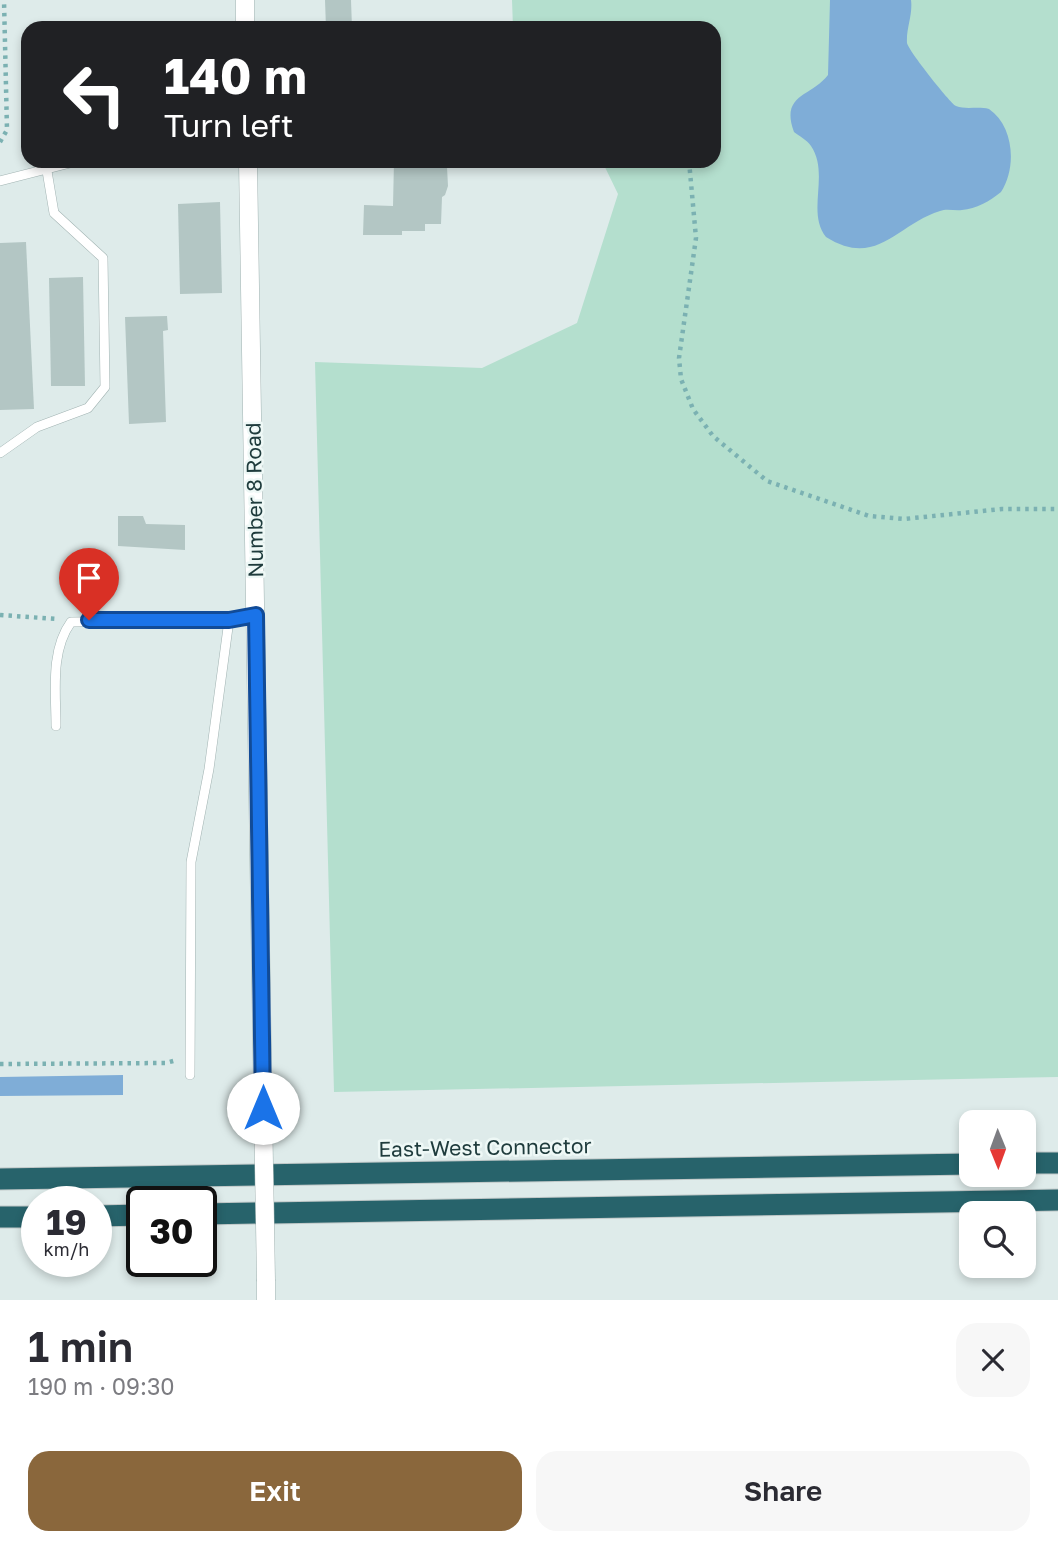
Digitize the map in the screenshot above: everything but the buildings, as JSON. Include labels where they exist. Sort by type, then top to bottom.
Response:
[{"type":"highway","points":[[1036,1163],[1058,1163]]},
{"type":"highway","name":"East-West Connector","points":[[0,1179],[959,1164]]},
{"type":"highway","points":[[217,1214],[1058,1200]]},
{"type":"highway","points":[[0,1217],[21,1217]]},
{"type":"street","points":[[245,0],[245,21]]},
{"type":"street","name":"Number 8 Road","points":[[248,168],[266,1300]]},
{"type":"lane","points":[[0,181],[56,168]]},
{"type":"lane","points":[[0,453],[37,428],[88,408],[105,387],[103,258],[54,213],[47,171]]},
{"type":"lane","points":[[56,726],[55,672],[62,635],[71,622],[229,620],[256,615]]},
{"type":"lane","points":[[190,1075],[191,862],[209,769],[229,620]]},
{"type":"path","points":[[0,142],[8,130],[4,0]]},
{"type":"path","points":[[690,168],[696,238],[679,358],[681,379],[693,409],[713,436],[767,481],[869,516],[904,519],[1002,509],[1058,509]]},
{"type":"path","points":[[0,615],[34,615],[71,622]]},
{"type":"path","points":[[0,1064],[166,1063],[189,1057]]},
{"type":"green space","points":[[512,0],[1058,0],[1058,1077],[334,1092],[315,362],[482,368],[577,323],[618,194],[605,168],[721,168],[721,21],[513,21]]},
{"type":"water","points":[[830,0],[911,0],[907,43],[921,65],[956,106],[989,109],[1004,126],[1011,160],[1001,192],[972,208],[943,210],[925,217],[873,246],[844,246],[826,237],[818,216],[819,169],[816,157],[809,144],[794,132],[791,110],[799,97],[828,75]]},
{"type":"water","points":[[123,1075],[123,1095],[0,1096],[0,1077]]},
{"type":"route","points":[[89,620],[229,620],[256,615],[263,1108]]}]
